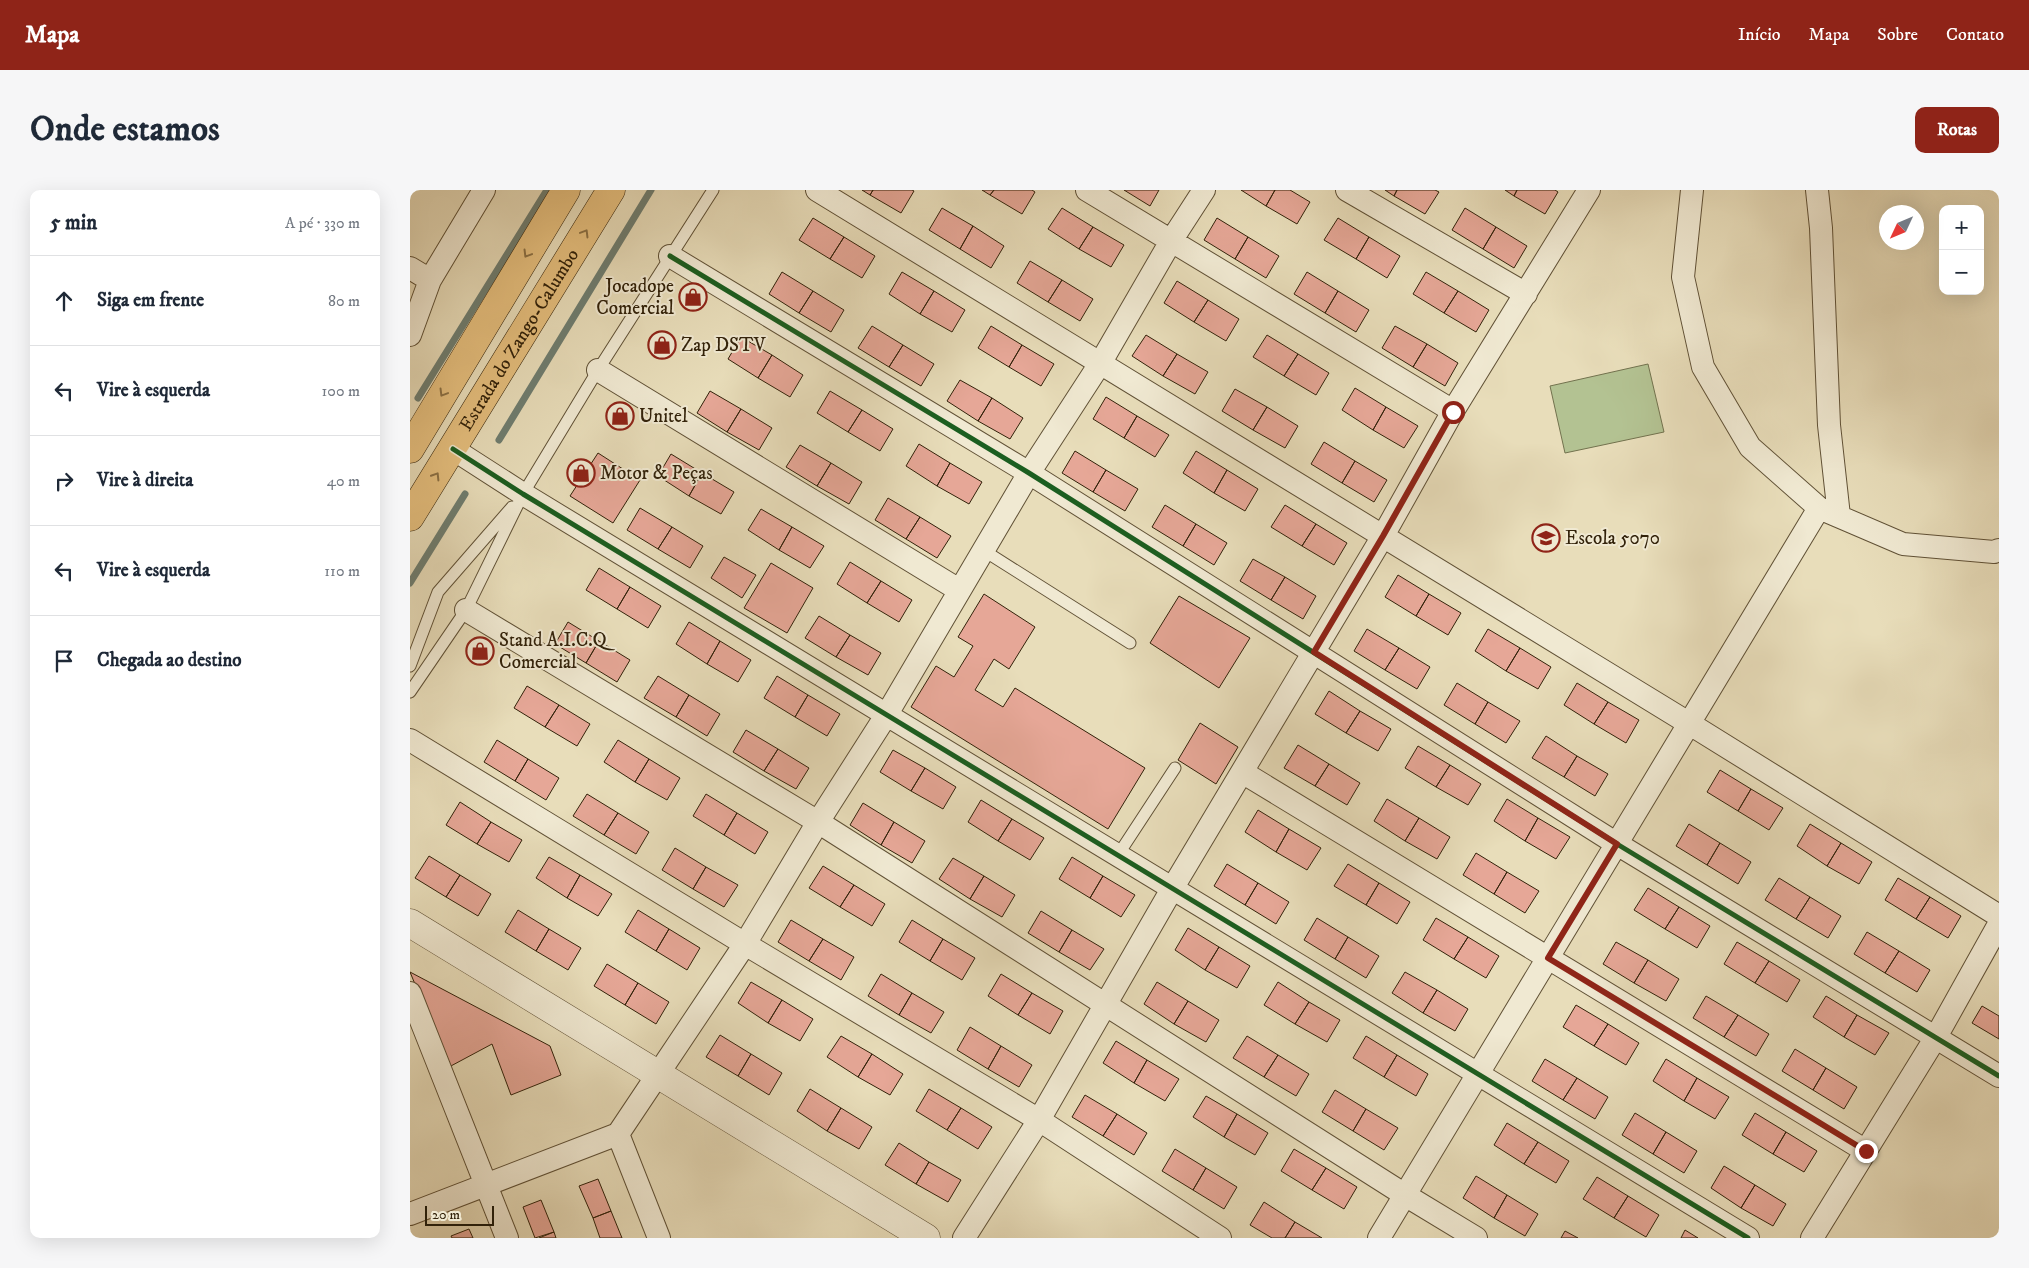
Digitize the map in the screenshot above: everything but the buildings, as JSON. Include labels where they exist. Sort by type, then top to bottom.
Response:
[{"type":"main road","name":"Estrada do Zango-Calumbo","points":[[414,431],[566,190]]},
{"type":"main road","name":"Estrada do Zango-Calumbo","points":[[410,517],[611,190]]},
{"type":"street","points":[[410,335],[430,280],[484,190]]},
{"type":"street","points":[[817,190],[1101,362],[1999,916]]},
{"type":"street","points":[[1087,190],[1453,412]]},
{"type":"street","points":[[410,1214],[618,1134],[745,944],[818,822],[887,714],[1029,473],[1101,362],[1171,241],[1204,190]]},
{"type":"street","points":[[1347,190],[1526,294]]},
{"type":"street","points":[[964,1238],[1039,1120],[1172,889],[1383,536],[1453,412],[1589,190]]},
{"type":"street","points":[[1692,190],[1683,277],[1703,367],[1750,447],[1829,512],[1903,544],[1994,552],[1999,550]]},
{"type":"street","points":[[1379,1238],[1690,724],[1829,512],[1829,426],[1818,190]]},
{"type":"street","points":[[670,256],[1029,473],[1617,844],[1999,1076]]},
{"type":"street","points":[[410,268],[430,280]]},
{"type":"street","points":[[598,370],[959,590]]},
{"type":"street","points":[[453,449],[523,494],[1748,1238]]},
{"type":"street","points":[[466,610],[818,822],[1405,1195],[1476,1238]]},
{"type":"street","points":[[410,740],[1039,1120],[1220,1238]]},
{"type":"street","points":[[1242,772],[1866,1151]]},
{"type":"street","points":[[410,924],[926,1238]]},
{"type":"street","points":[[1812,1238],[1936,1037],[1999,924]]},
{"type":"street","points":[[410,993],[507,1238]]},
{"type":"street","points":[[618,1134],[659,1238]]},
{"type":"lane","points":[[410,692],[466,610],[523,494],[598,370],[714,190]]},
{"type":"lane","points":[[410,666],[438,592],[523,494]]},
{"type":"lane","points":[[983,550],[1130,643]]},
{"type":"lane","points":[[1118,855],[1175,768]]},
{"type":"green space","points":[[1648,364],[1664,432],[1565,453],[1550,386]]},
{"type":"waterway","points":[[418,398],[547,190]]},
{"type":"waterway","points":[[499,440],[651,190]]},
{"type":"waterway","points":[[410,583],[465,494]]},
{"type":"cycle path","points":[[670,256],[1029,473],[1617,844],[1999,1076]]},
{"type":"cycle path","points":[[453,449],[523,494],[1748,1238]]},
{"type":"place","name":"Jocadope Comercial","points":[[693,297]]},
{"type":"place","name":"Zap DSTV","points":[[662,345]]},
{"type":"place","name":"Unitel","points":[[620,416]]},
{"type":"place","name":"Motor & Peças","points":[[581,473]]},
{"type":"place","name":"Escola 5070","points":[[1546,538]]},
{"type":"place","name":"Stand A.I.C.Q Comercial","points":[[480,651]]},
{"type":"route","points":[[1453,412],[1383,536],[1314,652],[1617,844],[1548,958],[1866,1151]]}]
